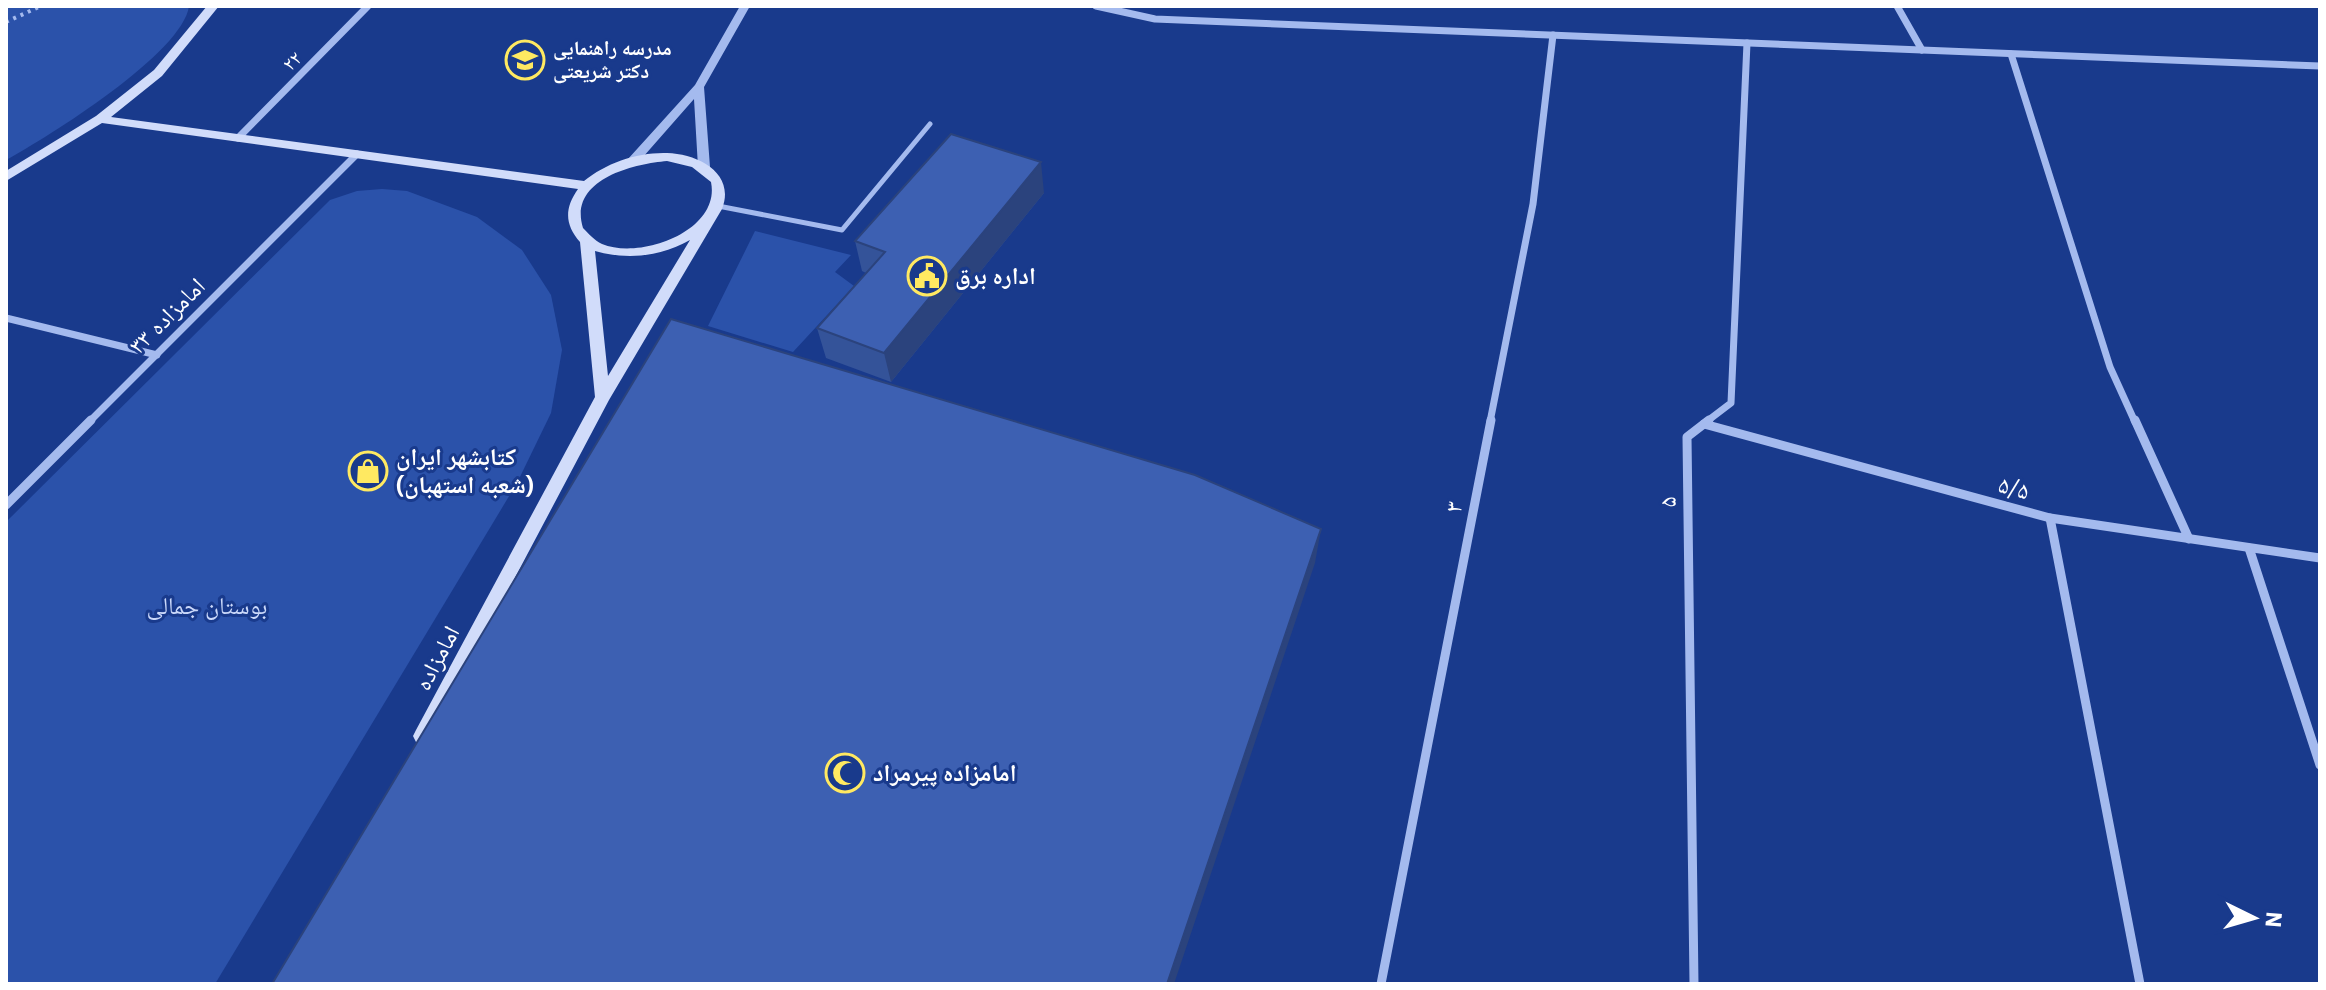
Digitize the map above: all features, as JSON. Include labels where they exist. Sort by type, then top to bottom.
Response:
[{"type":"main road","points":[[6,177],[100,119],[158,73],[212,6]]},
{"type":"main road","points":[[100,119],[588,186]]},
{"type":"main road","points":[[667,157],[688,160],[704,167],[715,178],[720,191],[718,206],[709,220],[672,244],[649,251],[604,249],[587,241],[577,229],[573,215],[577,200],[604,173],[632,162],[667,157]]},
{"type":"main road","name":"امامزاده","points":[[413,753],[603,397],[709,220]]},
{"type":"main road","points":[[587,241],[603,397]]},
{"type":"street","name":"۲۲","points":[[238,138],[368,6]]},
{"type":"street","points":[[632,162],[699,87],[745,6]]},
{"type":"street","points":[[1096,6],[1155,19],[2320,66]]},
{"type":"street","points":[[1897,6],[1922,50]]},
{"type":"street","name":"۳","points":[[1381,984],[1533,204],[1553,35]]},
{"type":"street","name":"۵","points":[[1694,984],[1687,437],[1731,403],[1747,43]]},
{"type":"street","points":[[2011,54],[2110,367],[2189,539]]},
{"type":"street","points":[[699,87],[704,167]]},
{"type":"street","name":"امامزاده ۳۳","points":[[6,505],[357,154]]},
{"type":"street","points":[[6,318],[157,355]]},
{"type":"street","name":"۵/۵","points":[[1704,424],[2050,518],[2320,558]]},
{"type":"street","points":[[2050,518],[2140,984]]},
{"type":"street","points":[[2249,548],[2320,765]]},
{"type":"lane","points":[[718,206],[842,230],[930,124]]},
{"type":"path","points":[[6,22],[41,6]]},
{"type":"green space","points":[[6,6],[189,6],[181,25],[164,47],[140,69],[81,114],[6,160]]},
{"type":"green space","name":"بوستان جمالی","points":[[357,191],[407,191],[477,217],[522,250],[551,295],[562,350],[551,413],[517,483],[215,984],[6,984],[6,522],[330,200]]},
{"type":"green space","points":[[755,231],[851,255],[835,272],[854,286],[793,352],[708,326]]},
{"type":"building","name":"اداره برق","points":[[951,134],[1041,162],[884,353],[817,328],[885,252],[855,241]]},
{"type":"building","name":"امامزاده پیرمراد","points":[[671,319],[1195,475],[1321,529],[1167,984],[272,984]]},
{"type":"place","name":"مدرسه راهنمایی دکتر شریعتی","points":[[525,60]]},
{"type":"place","name":"اداره برق","points":[[927,276]]},
{"type":"place","name":"کتابشهر ایران (شعبه استهبان)","points":[[368,471]]},
{"type":"place","name":"امامزاده پیرمراد","points":[[845,773]]}]
